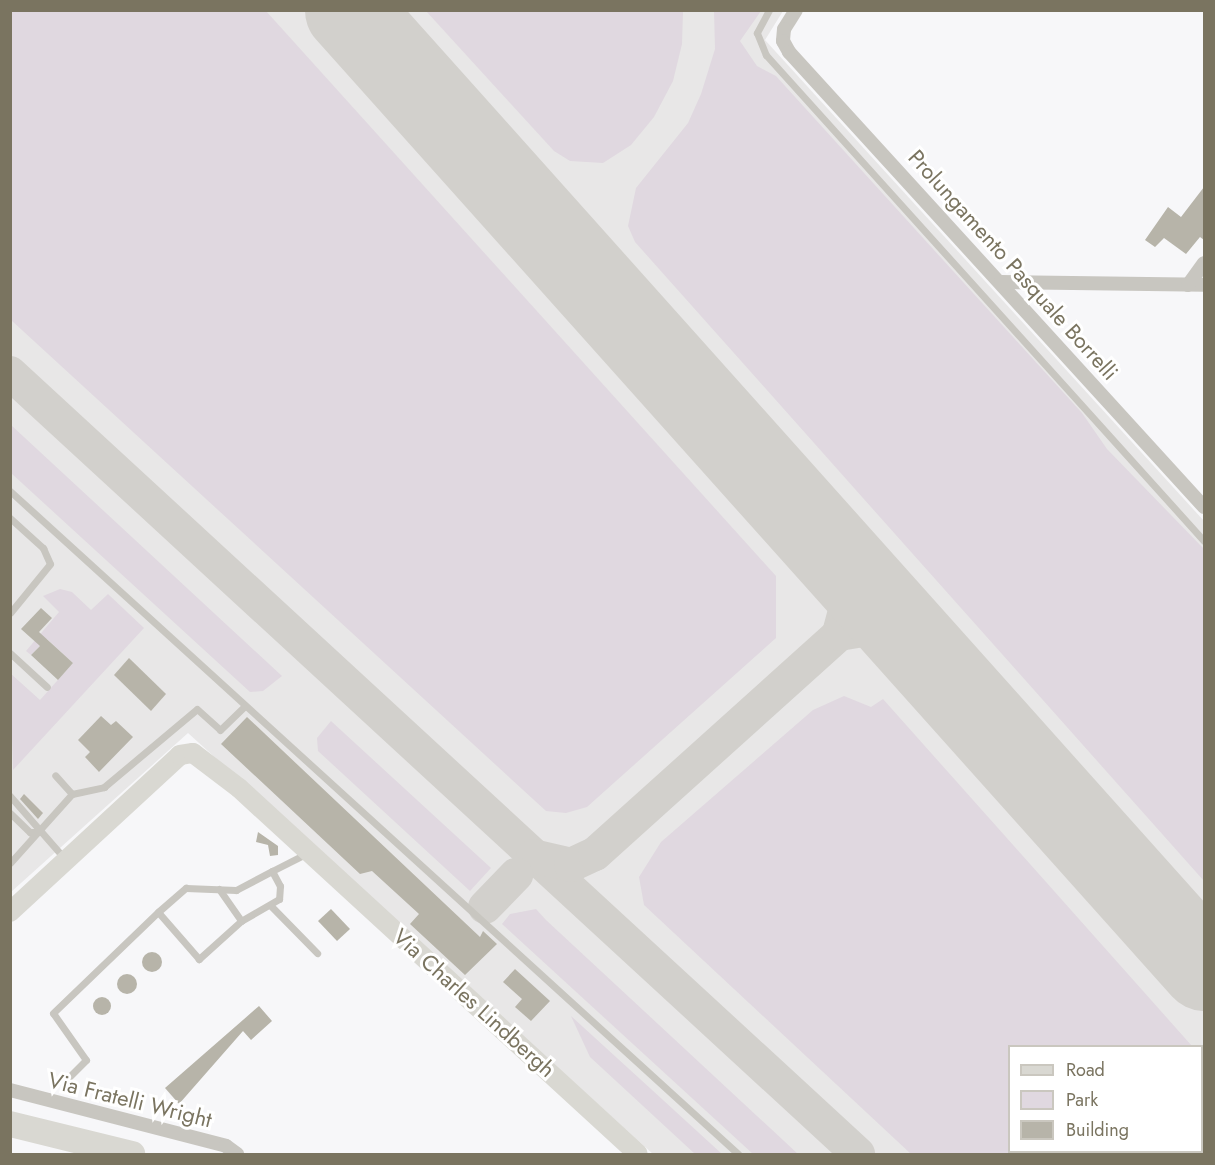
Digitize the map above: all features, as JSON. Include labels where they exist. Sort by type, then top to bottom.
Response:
[{"type":"highway","points":[[10,1124],[132,1155]]},
{"type":"street","name":"Prolungamento Pasquale Borrelli","points":[[796,10],[784,29],[783,41],[789,52],[1204,507]]},
{"type":"street","points":[[1188,285],[1204,263]]},
{"type":"street","points":[[1001,282],[1204,285]]},
{"type":"street","name":"Via Charles Lindbergh","points":[[10,912],[180,755],[193,753],[206,759],[638,1155]]},
{"type":"street","name":"Via Fratelli Wright","points":[[10,1090],[226,1146],[237,1155]]},
{"type":"lane","points":[[770,10],[757,33],[766,55],[1204,541]]},
{"type":"lane","points":[[10,491],[244,707],[738,1155]]},
{"type":"lane","points":[[10,518],[43,548],[50,564],[10,613]]},
{"type":"lane","points":[[10,653],[47,687]]},
{"type":"lane","points":[[10,863],[72,794],[104,787],[197,709],[220,730],[244,707]]},
{"type":"lane","points":[[55,775],[72,794]]},
{"type":"lane","points":[[10,796],[39,824],[39,832],[66,859]]},
{"type":"lane","points":[[10,813],[30,832],[39,832]]},
{"type":"lane","points":[[69,1077],[86,1060],[53,1013],[158,912],[186,888],[236,890],[308,853]]},
{"type":"lane","points":[[158,912],[199,959],[241,921],[271,906],[279,899],[280,886],[272,871]]},
{"type":"lane","points":[[219,889],[241,921]]},
{"type":"lane","points":[[271,906],[317,953]]},
{"type":"shaded area","points":[[11,11],[783,11],[765,40],[1204,521],[1204,1154],[653,1154],[188,733],[11,892]]},
{"type":"green space","points":[[10,11],[266,11],[776,576],[776,638],[587,807],[566,813],[546,811],[11,320]]},
{"type":"green space","points":[[426,11],[683,11],[682,44],[673,81],[654,117],[631,145],[603,163],[570,161],[554,151]]},
{"type":"green space","points":[[714,11],[761,11],[740,41],[757,66],[776,76],[1082,413],[1107,449],[1204,549],[1204,881],[635,242],[628,226],[636,188],[688,123],[701,94],[715,49]]},
{"type":"green space","points":[[11,425],[282,676],[263,691],[250,692],[11,473]]},
{"type":"green space","points":[[60,589],[72,592],[91,610],[108,594],[144,628],[13,770],[10,673],[40,700],[73,663],[47,639],[31,655],[26,651],[59,612],[43,596]]},
{"type":"green space","points":[[844,696],[871,707],[883,699],[1191,1045],[1008,1045],[1008,1153],[1203,1153],[1203,1106],[1204,1154],[911,1154],[644,905],[639,877],[661,842],[813,710]]},
{"type":"green space","points":[[331,721],[491,868],[470,891],[318,751],[317,738]]},
{"type":"green space","points":[[536,909],[798,1154],[753,1154],[502,924],[510,914]]},
{"type":"green space","points":[[571,1016],[722,1154],[695,1154],[590,1057]]},
{"type":"building","points":[[1204,187],[1204,240],[1200,237],[1186,254],[1164,238],[1155,247],[1145,240],[1168,207],[1181,217]]},
{"type":"building","points":[[41,608],[52,618],[39,632],[73,663],[58,680],[31,655],[40,646],[21,629]]},
{"type":"building","points":[[129,658],[166,694],[151,711],[114,675]]},
{"type":"building","points":[[101,716],[111,725],[116,721],[133,737],[99,772],[85,757],[90,752],[78,740]]},
{"type":"building","points":[[247,717],[480,937],[483,931],[497,944],[465,975],[410,924],[419,914],[372,871],[360,874],[221,744]]},
{"type":"building","points":[[24,794],[43,813],[38,819],[20,799]]},
{"type":"building","points":[[258,832],[278,846],[278,855],[270,856],[268,845],[256,842]]},
{"type":"building","points":[[331,909],[350,929],[337,941],[318,921]]},
{"type":"building","points":[[152,952],[159,955],[162,962],[159,969],[152,972],[145,969],[142,962],[145,955]]},
{"type":"building","points":[[515,969],[550,1001],[531,1021],[515,1007],[522,999],[503,982]]},
{"type":"building","points":[[127,974],[134,977],[137,984],[134,991],[127,994],[120,991],[117,984],[120,977]]},
{"type":"building","points":[[102,997],[110,1002],[111,1006],[106,1014],[102,1015],[94,1010],[93,1006],[98,998]]},
{"type":"building","points":[[259,1006],[272,1021],[251,1040],[243,1031],[179,1104],[165,1088]]},
{"type":"taxiway","points":[[10,373],[858,1154]]},
{"type":"taxiway","points":[[834,553],[849,596],[839,634]]},
{"type":"taxiway","points":[[533,856],[571,865],[595,854],[839,634],[881,627],[916,645]]},
{"type":"taxiway","points":[[485,907],[516,875]]},
{"type":"runway","points":[[348,10],[1204,967]]}]
